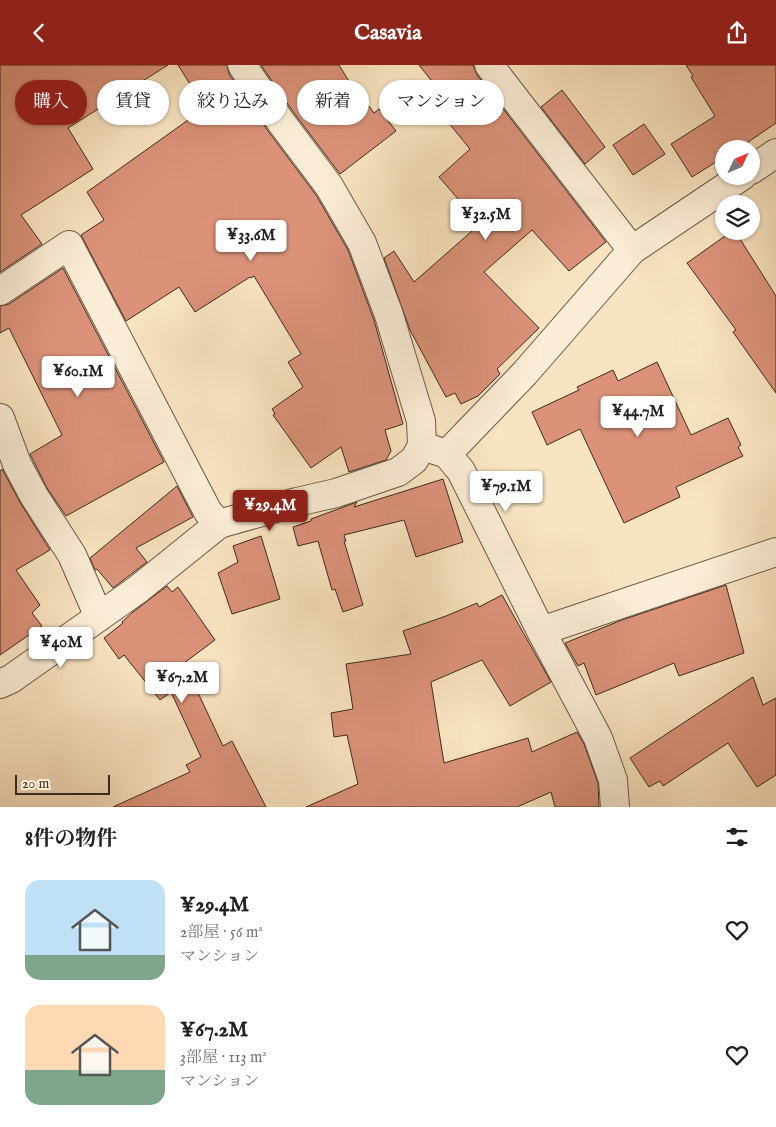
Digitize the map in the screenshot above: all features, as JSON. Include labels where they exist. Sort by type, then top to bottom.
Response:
[{"type":"street","points":[[242,65],[281,123],[329,187],[362,243],[389,315],[421,421],[434,450],[461,471],[541,631],[587,715],[602,746],[613,780],[615,807]]},
{"type":"street","points":[[489,65],[632,250]]},
{"type":"street","points":[[760,164],[776,153]]},
{"type":"street","points":[[0,684],[11,679],[137,590],[219,524],[336,493],[398,472],[414,460],[434,450],[525,373],[632,250],[729,185]]},
{"type":"street","points":[[0,291],[69,245],[208,512],[219,524]]},
{"type":"street","points":[[0,418],[17,464],[72,555],[99,617]]},
{"type":"street","points":[[541,631],[776,552]]},
{"type":"building","points":[[0,65],[168,65],[144,80],[97,80],[97,110],[87,116],[87,80],[15,80],[15,125],[73,125],[68,128],[93,169],[21,215],[42,244],[0,272]]},
{"type":"building","points":[[178,65],[227,65],[229,74],[233,80],[187,80]]},
{"type":"building","points":[[261,65],[339,65],[348,80],[297,80],[297,117],[287,103],[287,80],[271,80]]},
{"type":"building","points":[[419,65],[473,65],[481,80],[431,80]]},
{"type":"building","points":[[686,65],[776,65],[776,123],[751,140],[715,140],[715,163],[692,177],[671,144],[715,116],[691,77],[693,76]]},
{"type":"building","points":[[562,90],[605,147],[585,164],[541,107]]},
{"type":"building","points":[[369,106],[374,113],[379,109],[379,125],[391,125],[396,131],[340,174],[303,125],[369,125]]},
{"type":"building","points":[[504,110],[606,242],[569,271],[532,230],[484,272],[539,328],[497,369],[500,374],[478,396],[461,404],[455,393],[446,397],[410,330],[384,258],[394,251],[414,282],[480,224],[439,177],[470,149],[450,125],[504,125]]},
{"type":"building","points":[[644,124],[665,154],[633,175],[613,145]]},
{"type":"building","points":[[181,125],[264,125],[316,195],[348,250],[374,320],[403,424],[385,430],[391,451],[386,460],[349,472],[341,447],[311,468],[273,415],[275,414],[272,409],[303,387],[288,362],[301,354],[254,276],[195,312],[179,287],[126,321],[81,235],[104,220],[87,192]]},
{"type":"building","points":[[719,240],[741,240],[776,296],[776,393],[733,332],[736,330],[687,263]]},
{"type":"building","points":[[63,268],[164,462],[66,516],[47,488],[30,454],[62,435],[9,328],[0,333],[0,306],[9,304]]},
{"type":"building","points":[[657,362],[691,435],[728,418],[741,445],[738,447],[743,456],[676,487],[680,497],[624,523],[580,429],[547,445],[532,412],[579,390],[577,387],[613,370],[618,381]]},
{"type":"building","points":[[2,469],[50,550],[16,570],[40,605],[32,613],[42,626],[0,655],[0,471]]},
{"type":"building","points":[[443,479],[463,542],[416,557],[404,520],[344,535],[346,541],[344,541],[363,605],[343,612],[335,589],[332,590],[318,541],[298,546],[293,527],[357,502],[354,507]]},
{"type":"building","points":[[177,486],[193,517],[136,548],[147,562],[113,588],[97,569],[95,570],[90,558]]},
{"type":"building","points":[[261,536],[280,599],[232,614],[218,573],[238,562],[233,546]]},
{"type":"building","points":[[726,585],[744,653],[679,676],[674,663],[596,695],[584,663],[578,666],[565,643],[622,620]]},
{"type":"building","points":[[167,586],[172,592],[178,587],[215,640],[184,663],[223,746],[232,741],[266,807],[113,807],[190,772],[186,765],[201,757],[171,692],[160,700],[124,655],[119,659],[104,638],[123,623],[133,612]]},
{"type":"building","points":[[502,595],[551,682],[510,706],[482,660],[431,682],[444,763],[528,738],[532,752],[577,732],[584,744],[598,783],[599,807],[555,807],[551,792],[517,807],[306,807],[358,784],[347,735],[334,737],[331,713],[353,709],[346,664],[411,654],[403,631],[477,603],[479,607]]},
{"type":"building","points":[[753,677],[763,705],[776,698],[776,775],[757,787],[728,743],[663,786],[660,781],[649,787],[630,758]]}]
